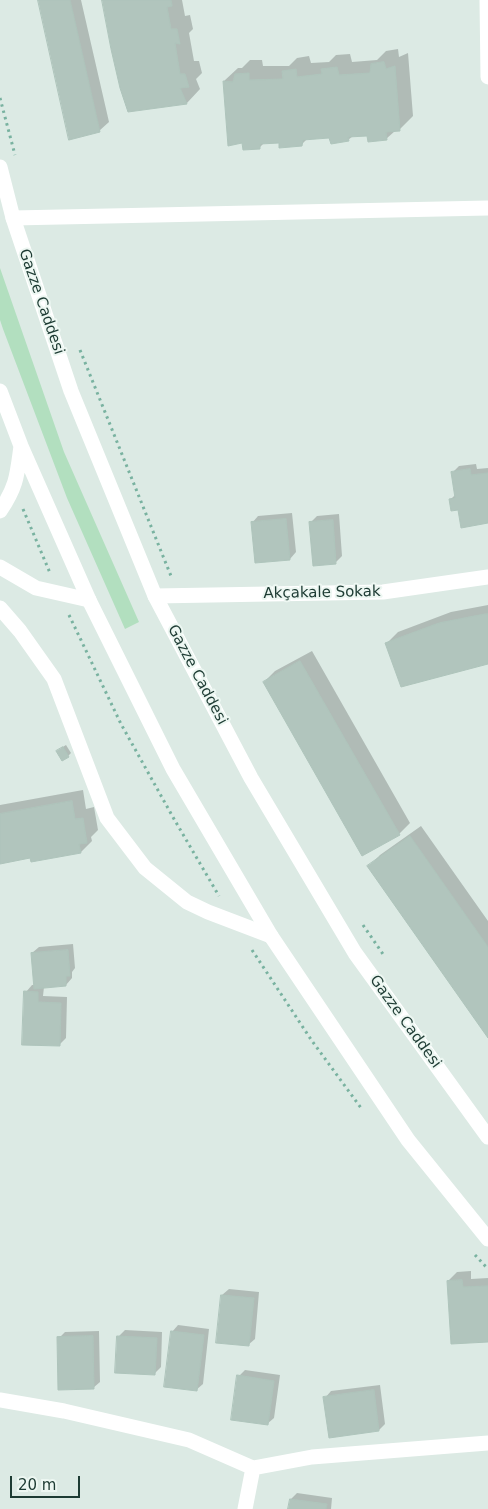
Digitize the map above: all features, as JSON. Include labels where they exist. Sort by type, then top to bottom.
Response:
[{"type":"main road","points":[[487,0],[488,77]]},
{"type":"main road","name":"Gazze Caddesi","points":[[0,167],[13,218],[71,391],[155,596],[251,778],[355,953],[488,1137]]},
{"type":"main road","points":[[13,218],[488,208]]},
{"type":"main road","points":[[0,391],[21,446],[89,600],[173,769],[271,936],[408,1140],[488,1239]]},
{"type":"main road","points":[[0,511],[11,495],[16,482],[21,446]]},
{"type":"main road","points":[[0,567],[36,588],[89,600]]},
{"type":"main road","name":"Akçakale Sokak","points":[[155,596],[383,592],[488,577]]},
{"type":"main road","points":[[0,608],[20,631],[54,679],[107,818],[145,868],[187,902],[271,936]]},
{"type":"main road","points":[[0,1400],[64,1411],[189,1440],[253,1468],[312,1457],[488,1443]]},
{"type":"main road","points":[[245,1509],[253,1468]]},
{"type":"green space","points":[[0,268],[64,452],[139,622],[125,629],[67,498],[3,329],[0,320]]},
{"type":"building","points":[[38,0],[70,0],[100,132],[69,140]]},
{"type":"building","points":[[102,0],[171,0],[172,6],[167,7],[171,29],[177,29],[180,44],[175,43],[180,74],[185,74],[189,87],[180,88],[187,104],[128,112],[120,88]]},
{"type":"building","points":[[384,62],[386,69],[395,66],[400,131],[386,132],[387,140],[368,142],[367,136],[348,137],[349,141],[331,144],[329,138],[303,140],[302,146],[279,148],[279,143],[260,144],[260,149],[243,150],[242,143],[228,146],[223,81],[233,82],[235,74],[249,73],[249,80],[283,79],[282,71],[296,69],[297,77],[322,74],[321,69],[337,67],[339,75],[370,73],[371,64]]},
{"type":"building","points":[[470,469],[471,475],[488,473],[488,523],[461,528],[458,510],[451,511],[449,499],[455,498],[451,472]]},
{"type":"building","points":[[286,519],[290,560],[255,563],[251,522]]},
{"type":"building","points":[[333,520],[336,564],[313,566],[309,522]]},
{"type":"building","points":[[488,614],[488,664],[401,687],[385,643],[439,623]]},
{"type":"building","points":[[300,661],[400,835],[362,856],[263,682]]},
{"type":"building","points":[[63,747],[69,757],[62,761],[56,751]]},
{"type":"building","points":[[72,801],[75,819],[83,818],[87,843],[79,844],[81,853],[31,862],[30,858],[0,864],[0,814]]},
{"type":"building","points":[[410,836],[488,947],[488,1038],[367,866]]},
{"type":"building","points":[[68,950],[70,976],[66,976],[66,986],[34,989],[31,953]]},
{"type":"building","points":[[24,991],[38,992],[38,1002],[61,1003],[60,1046],[22,1045]]},
{"type":"building","points":[[462,1280],[463,1287],[488,1286],[488,1342],[451,1344],[447,1281]]},
{"type":"building","points":[[221,1295],[254,1298],[249,1346],[216,1343]]},
{"type":"building","points":[[171,1331],[204,1335],[197,1391],[164,1387]]},
{"type":"building","points":[[93,1336],[94,1389],[58,1390],[57,1337]]},
{"type":"building","points":[[117,1336],[157,1338],[155,1375],[115,1373]]},
{"type":"building","points":[[237,1375],[274,1381],[268,1425],[231,1420]]},
{"type":"building","points":[[374,1390],[379,1431],[329,1438],[323,1397]]},
{"type":"building","points":[[290,1499],[327,1504],[326,1509],[288,1509]]}]
